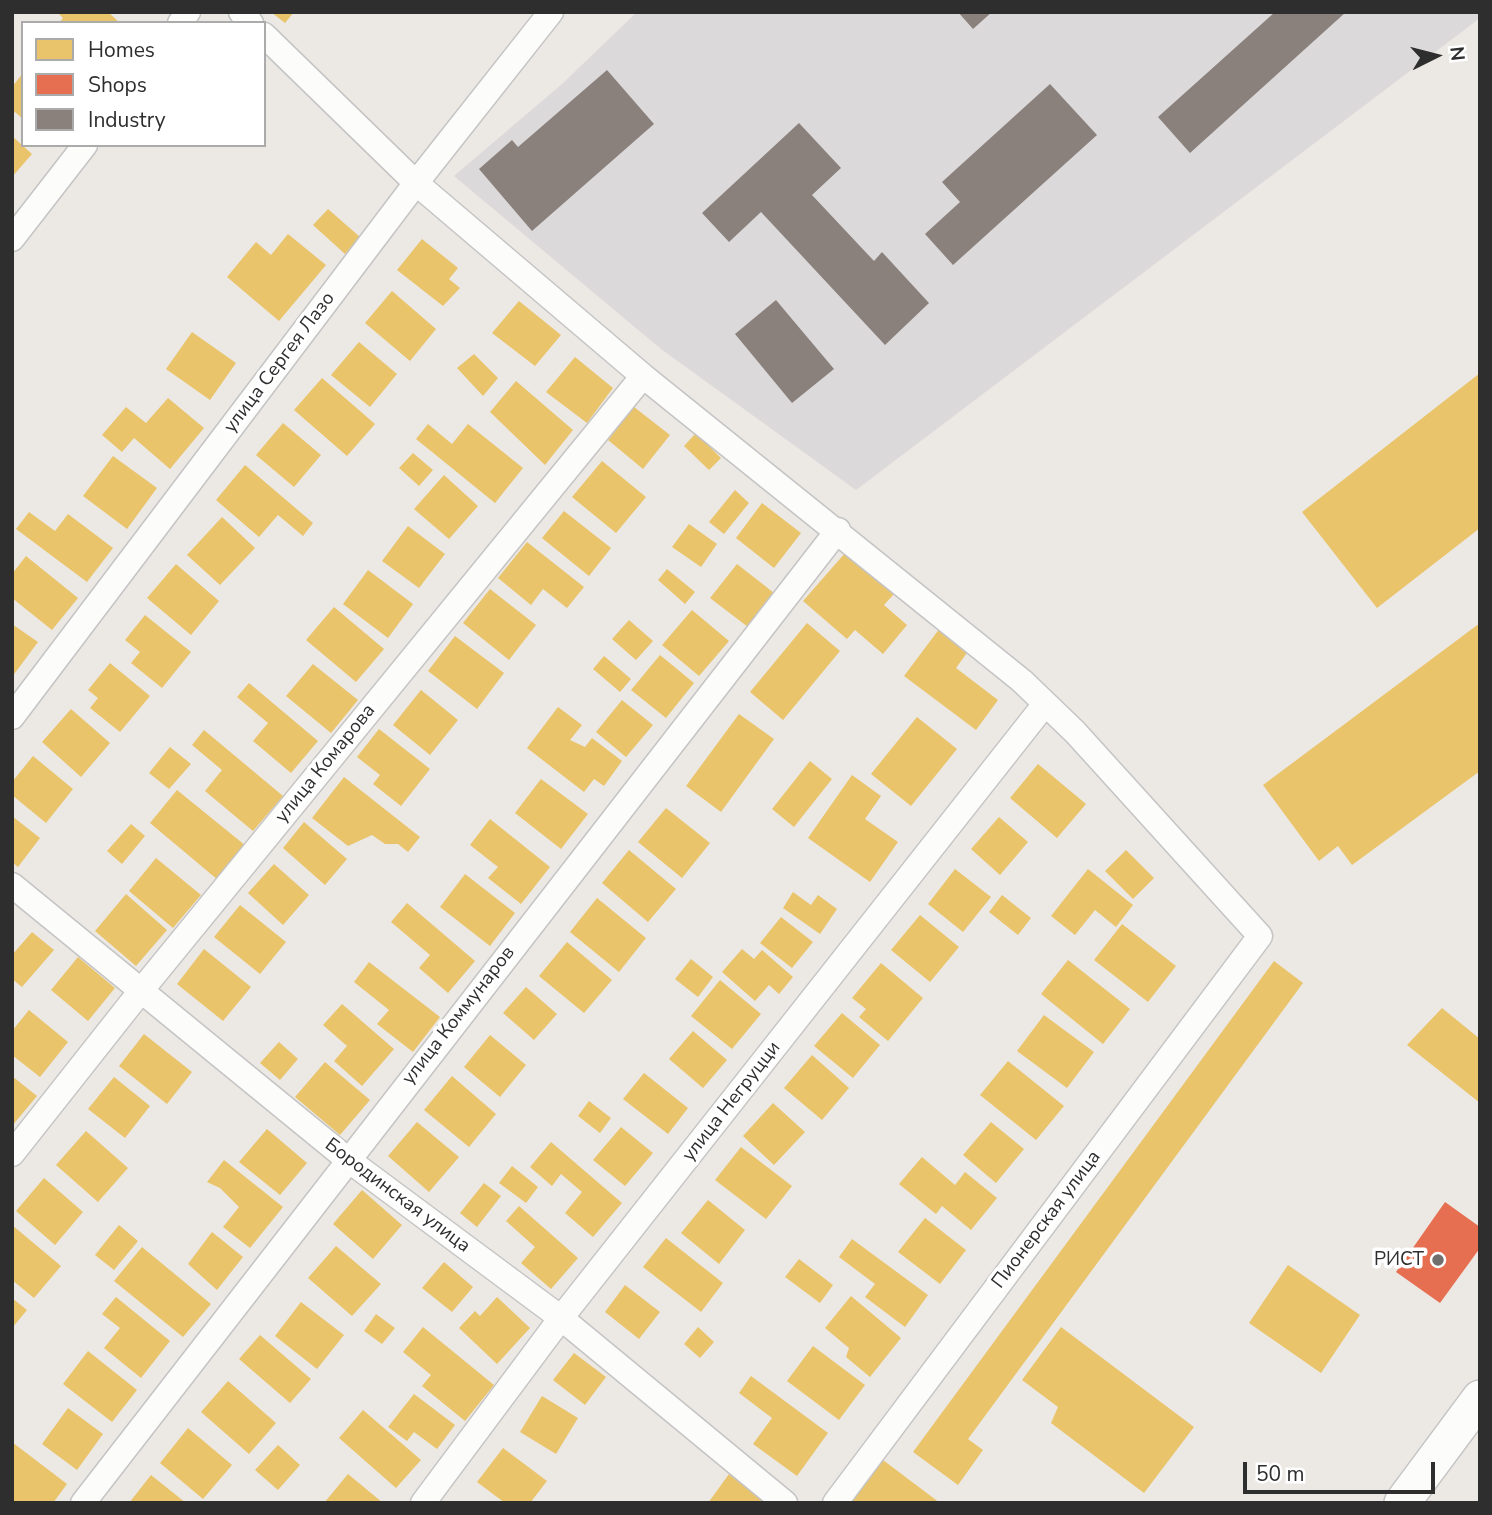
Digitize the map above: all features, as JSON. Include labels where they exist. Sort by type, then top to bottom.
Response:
[{"type":"main road","points":[[1402,1503],[1480,1398]]},
{"type":"street","name":"улица Сергея Лазо","points":[[12,717],[416,183],[551,12]]},
{"type":"street","points":[[266,37],[416,183],[643,376],[838,530],[1022,681],[1045,704]]},
{"type":"street","points":[[12,239],[83,147]]},
{"type":"street","name":"улица Комарова","points":[[12,1154],[140,992],[643,376]]},
{"type":"street","name":"улица Коммунаров","points":[[83,1503],[347,1159],[838,530]]},
{"type":"street","name":"Пионерская улица","points":[[835,1503],[1259,936],[1045,704]]},
{"type":"street","name":"улица Негруцци","points":[[423,1503],[561,1318],[1045,704]]},
{"type":"street","name":"Бородинская улица","points":[[12,885],[347,1159],[561,1318],[785,1503]]},
{"type":"shaded area","points":[[637,12],[1480,12],[1480,18],[856,490],[661,349],[454,176],[562,84]]},
{"type":"building: Homes","points":[[57,12],[108,12],[118,21],[61,21],[63,18]]},
{"type":"building: Homes","points":[[271,12],[294,12],[285,23]]},
{"type":"building: Homes","points":[[21,76],[21,117],[15,112],[12,115],[12,87]]},
{"type":"building: Homes","points":[[12,136],[21,147],[32,154],[12,177]]},
{"type":"building: Homes","points":[[328,209],[360,237],[345,254],[313,225]]},
{"type":"building: Homes","points":[[288,234],[326,265],[279,321],[227,277],[256,242],[271,255]]},
{"type":"building: Homes","points":[[422,239],[458,268],[449,279],[460,288],[443,306],[397,270]]},
{"type":"building: Homes","points":[[392,291],[436,329],[410,361],[365,323]]},
{"type":"building: Homes","points":[[519,301],[561,335],[535,366],[492,333]]},
{"type":"building: Homes","points":[[192,332],[236,363],[210,400],[166,369]]},
{"type":"building: Homes","points":[[359,342],[397,374],[370,407],[331,375]]},
{"type":"building: Homes","points":[[474,354],[498,378],[483,396],[457,368]]},
{"type":"building: Homes","points":[[575,357],[613,388],[587,423],[546,392]]},
{"type":"building: Homes","points":[[1480,373],[1480,528],[1377,608],[1302,512]]},
{"type":"building: Homes","points":[[322,378],[375,424],[347,456],[294,410]]},
{"type":"building: Homes","points":[[516,381],[573,430],[545,465],[490,412]]},
{"type":"building: Homes","points":[[168,398],[204,428],[170,469],[134,438],[122,452],[102,435],[126,407],[146,423]]},
{"type":"building: Homes","points":[[634,407],[670,435],[643,469],[608,440]]},
{"type":"building: Homes","points":[[283,423],[321,455],[294,487],[256,455]]},
{"type":"building: Homes","points":[[428,424],[452,444],[468,424],[523,468],[495,503],[416,439]]},
{"type":"building: Homes","points":[[696,433],[721,458],[709,470],[684,446]]},
{"type":"building: Homes","points":[[413,453],[433,470],[419,486],[399,468]]},
{"type":"building: Homes","points":[[113,456],[157,488],[127,529],[83,496]]},
{"type":"building: Homes","points":[[602,461],[646,497],[616,533],[572,497]]},
{"type":"building: Homes","points":[[245,465],[313,523],[303,536],[278,515],[259,537],[216,500]]},
{"type":"building: Homes","points":[[444,475],[478,506],[449,539],[414,509]]},
{"type":"building: Homes","points":[[735,490],[749,503],[724,534],[709,522]]},
{"type":"building: Homes","points":[[762,503],[801,533],[774,568],[736,538]]},
{"type":"building: Homes","points":[[564,511],[611,548],[589,576],[542,538]]},
{"type":"building: Homes","points":[[29,512],[55,531],[68,514],[113,548],[87,582],[16,529]]},
{"type":"building: Homes","points":[[222,517],[255,548],[220,585],[187,555]]},
{"type":"building: Homes","points":[[689,524],[717,544],[701,567],[672,547]]},
{"type":"building: Homes","points":[[408,526],[445,554],[419,588],[382,561]]},
{"type":"building: Homes","points":[[527,542],[584,587],[567,608],[543,589],[531,605],[498,578]]},
{"type":"building: Homes","points":[[846,552],[894,594],[884,605],[907,625],[883,654],[855,630],[847,639],[803,601]]},
{"type":"building: Homes","points":[[26,556],[78,598],[52,630],[12,598],[12,574]]},
{"type":"building: Homes","points":[[176,564],[219,601],[191,635],[147,598]]},
{"type":"building: Homes","points":[[737,564],[774,593],[748,627],[710,598]]},
{"type":"building: Homes","points":[[667,569],[695,592],[685,604],[658,580]]},
{"type":"building: Homes","points":[[368,570],[413,604],[388,638],[343,604]]},
{"type":"building: Homes","points":[[490,589],[536,625],[509,660],[463,623]]},
{"type":"building: Homes","points":[[334,607],[384,649],[356,682],[306,640]]},
{"type":"building: Homes","points":[[692,610],[729,641],[699,676],[662,645]]},
{"type":"building: Homes","points":[[145,615],[191,652],[162,688],[131,663],[140,652],[125,640]]},
{"type":"building: Homes","points":[[629,620],[653,641],[636,660],[612,639]]},
{"type":"building: Homes","points":[[807,623],[840,651],[783,720],[750,692]]},
{"type":"building: Homes","points":[[1480,623],[1480,771],[1352,865],[1338,846],[1319,861],[1263,785]]},
{"type":"building: Homes","points":[[12,624],[38,642],[12,677]]},
{"type":"building: Homes","points":[[940,628],[969,650],[956,668],[998,700],[976,730],[904,676]]},
{"type":"building: Homes","points":[[455,636],[504,673],[477,709],[428,671]]},
{"type":"building: Homes","points":[[660,655],[694,683],[666,718],[631,690]]},
{"type":"building: Homes","points":[[604,656],[631,679],[620,692],[593,669]]},
{"type":"building: Homes","points":[[110,663],[150,696],[120,732],[90,708],[98,698],[88,690]]},
{"type":"building: Homes","points":[[313,664],[358,700],[331,733],[286,696]]},
{"type":"building: Homes","points":[[249,683],[318,741],[291,773],[253,741],[268,723],[237,697]]},
{"type":"building: Homes","points":[[421,690],[458,720],[430,755],[393,725]]},
{"type":"building: Homes","points":[[622,700],[653,725],[626,757],[596,732]]},
{"type":"building: Homes","points":[[558,707],[582,725],[570,740],[585,747],[592,738],[622,761],[604,786],[594,779],[584,792],[527,748]]},
{"type":"building: Homes","points":[[71,709],[110,743],[81,777],[42,742]]},
{"type":"building: Homes","points":[[739,714],[774,739],[721,812],[686,786]]},
{"type":"building: Homes","points":[[917,717],[957,749],[911,806],[871,774]]},
{"type":"building: Homes","points":[[379,729],[430,769],[401,806],[373,784],[380,775],[357,757]]},
{"type":"building: Homes","points":[[204,730],[283,796],[253,831],[205,791],[222,770],[192,745]]},
{"type":"building: Homes","points":[[170,747],[191,764],[169,789],[149,773]]},
{"type":"building: Homes","points":[[33,756],[73,789],[46,823],[12,795],[12,782]]},
{"type":"building: Homes","points":[[810,761],[832,779],[794,827],[772,809]]},
{"type":"building: Homes","points":[[1038,764],[1086,804],[1057,838],[1010,798]]},
{"type":"building: Homes","points":[[852,775],[881,796],[865,819],[898,842],[870,882],[808,838]]},
{"type":"building: Homes","points":[[344,777],[420,837],[408,852],[398,844],[385,844],[372,835],[348,846],[312,818]]},
{"type":"building: Homes","points":[[541,779],[588,814],[561,849],[515,813]]},
{"type":"building: Homes","points":[[177,790],[246,846],[218,880],[150,823]]},
{"type":"building: Homes","points":[[666,808],[710,843],[682,878],[638,842]]},
{"type":"building: Homes","points":[[12,816],[40,838],[18,867],[12,862]]},
{"type":"building: Homes","points":[[999,817],[1028,842],[1000,875],[971,849]]},
{"type":"building: Homes","points":[[490,819],[550,867],[521,904],[488,878],[498,867],[470,845]]},
{"type":"building: Homes","points":[[304,822],[347,859],[325,885],[283,848]]},
{"type":"building: Homes","points":[[131,824],[145,836],[122,864],[107,851]]},
{"type":"building: Homes","points":[[629,850],[676,889],[648,922],[602,883]]},
{"type":"building: Homes","points":[[1126,850],[1154,878],[1133,899],[1105,871]]},
{"type":"building: Homes","points":[[156,858],[201,895],[173,928],[129,891]]},
{"type":"building: Homes","points":[[274,864],[309,895],[283,925],[248,893]]},
{"type":"building: Homes","points":[[955,869],[991,897],[963,932],[928,904]]},
{"type":"building: Homes","points":[[1088,869],[1133,905],[1116,927],[1095,910],[1075,935],[1051,916]]},
{"type":"building: Homes","points":[[465,874],[515,913],[490,946],[440,907]]},
{"type":"building: Homes","points":[[793,892],[811,905],[818,895],[837,909],[820,934],[783,908]]},
{"type":"building: Homes","points":[[126,894],[167,930],[136,966],[95,931]]},
{"type":"building: Homes","points":[[1002,895],[1031,918],[1018,935],[989,912]]},
{"type":"building: Homes","points":[[597,898],[646,938],[619,972],[570,932]]},
{"type":"building: Homes","points":[[407,903],[475,961],[448,993],[419,968],[430,955],[391,922]]},
{"type":"building: Homes","points":[[240,905],[286,942],[260,974],[214,937]]},
{"type":"building: Homes","points":[[920,915],[959,947],[930,982],[891,950]]},
{"type":"building: Homes","points":[[781,917],[813,942],[792,968],[760,943]]},
{"type":"building: Homes","points":[[1122,924],[1176,966],[1148,1002],[1094,960]]},
{"type":"building: Homes","points":[[32,932],[54,950],[22,987],[12,979],[12,955]]},
{"type":"building: Homes","points":[[567,942],[612,980],[584,1013],[539,976]]},
{"type":"building: Homes","points":[[204,949],[251,987],[223,1021],[177,984]]},
{"type":"building: Homes","points":[[742,949],[754,959],[762,950],[793,977],[779,994],[769,985],[755,1001],[722,972]]},
{"type":"building: Homes","points":[[78,957],[115,988],[88,1021],[51,990]]},
{"type":"building: Homes","points":[[691,959],[713,977],[698,997],[675,979]]},
{"type":"building: Homes","points":[[1068,960],[1130,1009],[1103,1044],[1041,994]]},
{"type":"building: Homes","points":[[1274,961],[1303,983],[968,1439],[983,1450],[958,1485],[913,1452]]},
{"type":"building: Homes","points":[[369,962],[440,1017],[413,1052],[377,1024],[389,1010],[354,982]]},
{"type":"building: Homes","points":[[881,963],[923,998],[888,1041],[859,1017],[866,1009],[852,998]]},
{"type":"building: Homes","points":[[720,980],[761,1014],[732,1049],[691,1016]]},
{"type":"building: Homes","points":[[526,987],[557,1014],[534,1040],[503,1013]]},
{"type":"building: Homes","points":[[342,1004],[394,1049],[362,1086],[334,1061],[347,1046],[323,1025]]},
{"type":"building: Homes","points":[[1442,1008],[1480,1039],[1480,1103],[1407,1045]]},
{"type":"building: Homes","points":[[29,1010],[68,1042],[40,1077],[12,1055],[12,1031]]},
{"type":"building: Homes","points":[[842,1013],[880,1045],[853,1078],[814,1046]]},
{"type":"building: Homes","points":[[1044,1015],[1094,1052],[1067,1088],[1017,1051]]},
{"type":"building: Homes","points":[[693,1031],[727,1060],[703,1088],[669,1059]]},
{"type":"building: Homes","points":[[144,1034],[192,1072],[167,1104],[119,1066]]},
{"type":"building: Homes","points":[[490,1035],[526,1065],[500,1097],[464,1067]]},
{"type":"building: Homes","points":[[279,1042],[298,1059],[280,1080],[260,1063]]},
{"type":"building: Homes","points":[[812,1055],[849,1088],[822,1120],[784,1088]]},
{"type":"building: Homes","points":[[1008,1061],[1064,1106],[1036,1140],[980,1095]]},
{"type":"building: Homes","points":[[325,1062],[370,1100],[340,1135],[295,1097]]},
{"type":"building: Homes","points":[[644,1073],[688,1108],[668,1134],[623,1099]]},
{"type":"building: Homes","points":[[12,1076],[37,1096],[12,1126]]},
{"type":"building: Homes","points":[[452,1076],[496,1114],[469,1147],[424,1110]]},
{"type":"building: Homes","points":[[114,1077],[150,1106],[125,1138],[88,1109]]},
{"type":"building: Homes","points":[[589,1101],[611,1118],[600,1133],[578,1116]]},
{"type":"building: Homes","points":[[773,1103],[805,1132],[774,1165],[743,1136]]},
{"type":"building: Homes","points":[[417,1122],[459,1157],[429,1192],[388,1156]]},
{"type":"building: Homes","points":[[991,1122],[1024,1149],[996,1183],[963,1155]]},
{"type":"building: Homes","points":[[621,1127],[653,1153],[625,1186],[593,1160]]},
{"type":"building: Homes","points":[[267,1129],[307,1163],[280,1195],[239,1162]]},
{"type":"building: Homes","points":[[86,1131],[128,1168],[98,1202],[56,1165]]},
{"type":"building: Homes","points":[[551,1142],[622,1203],[593,1237],[565,1213],[582,1192],[561,1174],[552,1186],[530,1167]]},
{"type":"building: Homes","points":[[741,1147],[792,1186],[766,1219],[715,1180]]},
{"type":"building: Homes","points":[[922,1157],[955,1185],[965,1172],[997,1198],[971,1230],[942,1206],[936,1214],[899,1184]]},
{"type":"building: Homes","points":[[224,1160],[283,1207],[250,1248],[223,1227],[239,1207],[220,1188],[207,1182]]},
{"type":"building: Homes","points":[[512,1166],[538,1187],[526,1203],[499,1183]]},
{"type":"building: Homes","points":[[44,1178],[83,1212],[55,1245],[16,1211]]},
{"type":"building: Homes","points":[[484,1183],[501,1196],[477,1227],[460,1213]]},
{"type":"building: Homes","points":[[362,1190],[402,1225],[373,1259],[333,1224]]},
{"type":"building: Homes","points":[[708,1200],[745,1230],[719,1264],[681,1233]]},
{"type":"building: Homes","points":[[519,1206],[578,1258],[551,1289],[521,1263],[535,1247],[506,1221]]},
{"type":"building: Homes","points":[[925,1218],[966,1250],[940,1284],[898,1252]]},
{"type":"building: Homes","points":[[12,1225],[61,1266],[34,1298],[12,1280]]},
{"type":"building: Homes","points":[[119,1225],[138,1241],[114,1270],[95,1255]]},
{"type":"building: Homes","points":[[212,1232],[243,1257],[217,1290],[188,1264]]},
{"type":"building: Homes","points":[[666,1238],[723,1283],[701,1312],[643,1267]]},
{"type":"building: Homes","points":[[852,1239],[928,1295],[905,1327],[865,1297],[875,1284],[839,1257]]},
{"type":"building: Homes","points":[[336,1246],[381,1284],[352,1316],[308,1278]]},
{"type":"building: Homes","points":[[142,1247],[211,1304],[183,1337],[114,1281]]},
{"type":"building: Homes","points":[[799,1259],[833,1285],[820,1303],[785,1277]]},
{"type":"building: Homes","points":[[444,1262],[473,1287],[452,1312],[422,1288]]},
{"type":"building: Homes","points":[[1288,1265],[1360,1315],[1321,1373],[1249,1323]]},
{"type":"building: Homes","points":[[625,1285],[660,1312],[639,1339],[605,1312]]},
{"type":"building: Homes","points":[[851,1296],[901,1338],[870,1377],[846,1357],[849,1348],[825,1328]]},
{"type":"building: Homes","points":[[116,1297],[170,1341],[141,1378],[104,1348],[120,1328],[102,1314]]},
{"type":"building: Homes","points":[[497,1297],[530,1328],[497,1364],[459,1328],[475,1311],[480,1316]]},
{"type":"building: Homes","points":[[12,1298],[27,1310],[12,1328]]},
{"type":"building: Homes","points":[[301,1302],[344,1335],[317,1369],[275,1336]]},
{"type":"building: Homes","points":[[376,1314],[395,1328],[382,1344],[364,1331]]},
{"type":"building: Homes","points":[[423,1327],[494,1385],[465,1421],[422,1386],[431,1375],[403,1352]]},
{"type":"building: Homes","points":[[698,1327],[714,1342],[700,1358],[684,1344]]},
{"type":"building: Homes","points":[[1061,1327],[1194,1427],[1144,1493],[1051,1423],[1058,1407],[1022,1380]]},
{"type":"building: Homes","points":[[260,1335],[311,1379],[290,1403],[239,1359]]},
{"type":"building: Homes","points":[[813,1346],[865,1385],[839,1420],[787,1381]]},
{"type":"building: Homes","points":[[88,1351],[137,1390],[112,1422],[63,1384]]},
{"type":"building: Homes","points":[[574,1353],[606,1377],[585,1405],[553,1380]]},
{"type":"building: Homes","points":[[751,1376],[828,1433],[797,1476],[753,1444],[772,1418],[739,1393]]},
{"type":"building: Homes","points":[[228,1381],[276,1423],[249,1454],[201,1412]]},
{"type":"building: Homes","points":[[414,1394],[455,1425],[437,1449],[414,1432],[407,1441],[388,1427]]},
{"type":"building: Homes","points":[[542,1396],[578,1418],[556,1454],[520,1432]]},
{"type":"building: Homes","points":[[68,1408],[103,1434],[77,1470],[42,1444]]},
{"type":"building: Homes","points":[[363,1410],[421,1460],[396,1488],[339,1438]]},
{"type":"building: Homes","points":[[188,1428],[232,1465],[203,1499],[160,1463]]},
{"type":"building: Homes","points":[[12,1442],[67,1484],[53,1503],[12,1503]]},
{"type":"building: Homes","points":[[278,1445],[300,1465],[278,1490],[255,1470]]},
{"type":"building: Homes","points":[[503,1448],[547,1481],[530,1503],[505,1503],[477,1482]]},
{"type":"building: Homes","points":[[879,1457],[940,1503],[845,1503]]},
{"type":"building: Homes","points":[[348,1474],[383,1503],[324,1503]]},
{"type":"building: Homes","points":[[729,1474],[768,1503],[708,1503]]},
{"type":"building: Homes","points":[[151,1475],[186,1503],[129,1503]]},
{"type":"building: Shops","name":"РИСТ","points":[[1445,1202],[1480,1227],[1480,1248],[1440,1303],[1396,1272]]},
{"type":"building: Industry","points":[[958,12],[992,12],[973,29]]},
{"type":"building: Industry","points":[[1275,12],[1346,12],[1190,153],[1158,117]]},
{"type":"building: Industry","points":[[607,70],[654,124],[532,231],[479,169],[512,140],[518,147]]},
{"type":"building: Industry","points":[[1050,84],[1097,135],[953,265],[925,234],[960,202],[942,182]]},
{"type":"building: Industry","points":[[799,123],[841,168],[812,195],[874,261],[882,252],[929,303],[885,345],[761,212],[729,242],[702,213]]},
{"type":"building: Industry","points":[[776,300],[834,369],[792,403],[735,334]]},
{"type":"place","name":"РИСТ","points":[[1438,1260]]}]
